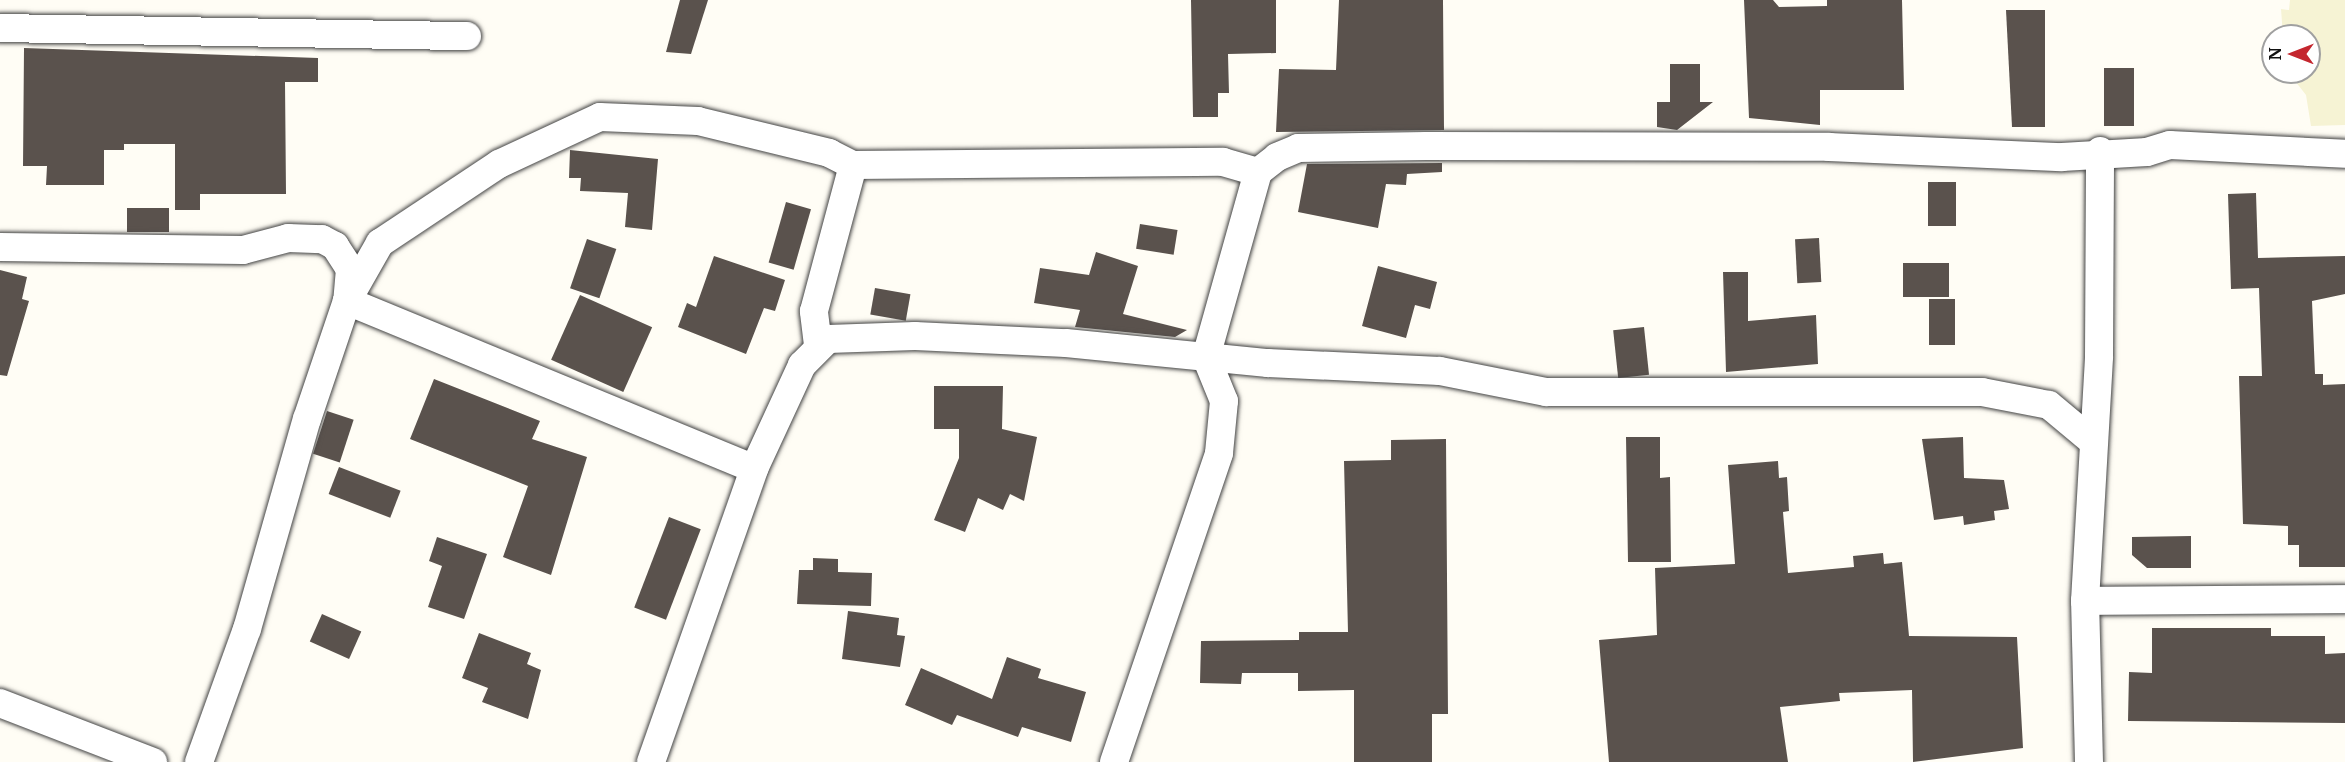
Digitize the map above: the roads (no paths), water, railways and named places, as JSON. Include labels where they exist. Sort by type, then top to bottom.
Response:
[{"type":"street","points":[[0,28],[467,36]]},
{"type":"street","points":[[347,301],[380,243],[498,164],[600,117],[698,121],[829,153],[854,165],[1223,162],[1258,172]]},
{"type":"street","points":[[1114,762],[1219,453],[1224,401],[1206,357],[1258,172],[1298,148],[1829,147],[2062,157],[2100,151],[2147,152],[2170,145],[2345,154]]},
{"type":"street","points":[[2089,762],[2085,601],[2091,440],[2099,356],[2100,151]]},
{"type":"street","points":[[818,345],[814,310],[854,165]]},
{"type":"street","points":[[0,247],[243,250],[288,238],[322,239],[335,246],[350,269],[347,301],[247,629],[199,762]]},
{"type":"street","points":[[347,301],[754,469]]},
{"type":"street","points":[[651,762],[754,469],[802,365],[818,345],[846,335],[960,337],[1206,357],[1440,371],[1554,393],[1982,392],[2049,405],[2091,440]]},
{"type":"street","points":[[2085,601],[2345,599]]},
{"type":"street","points":[[0,703],[153,762]]}]
